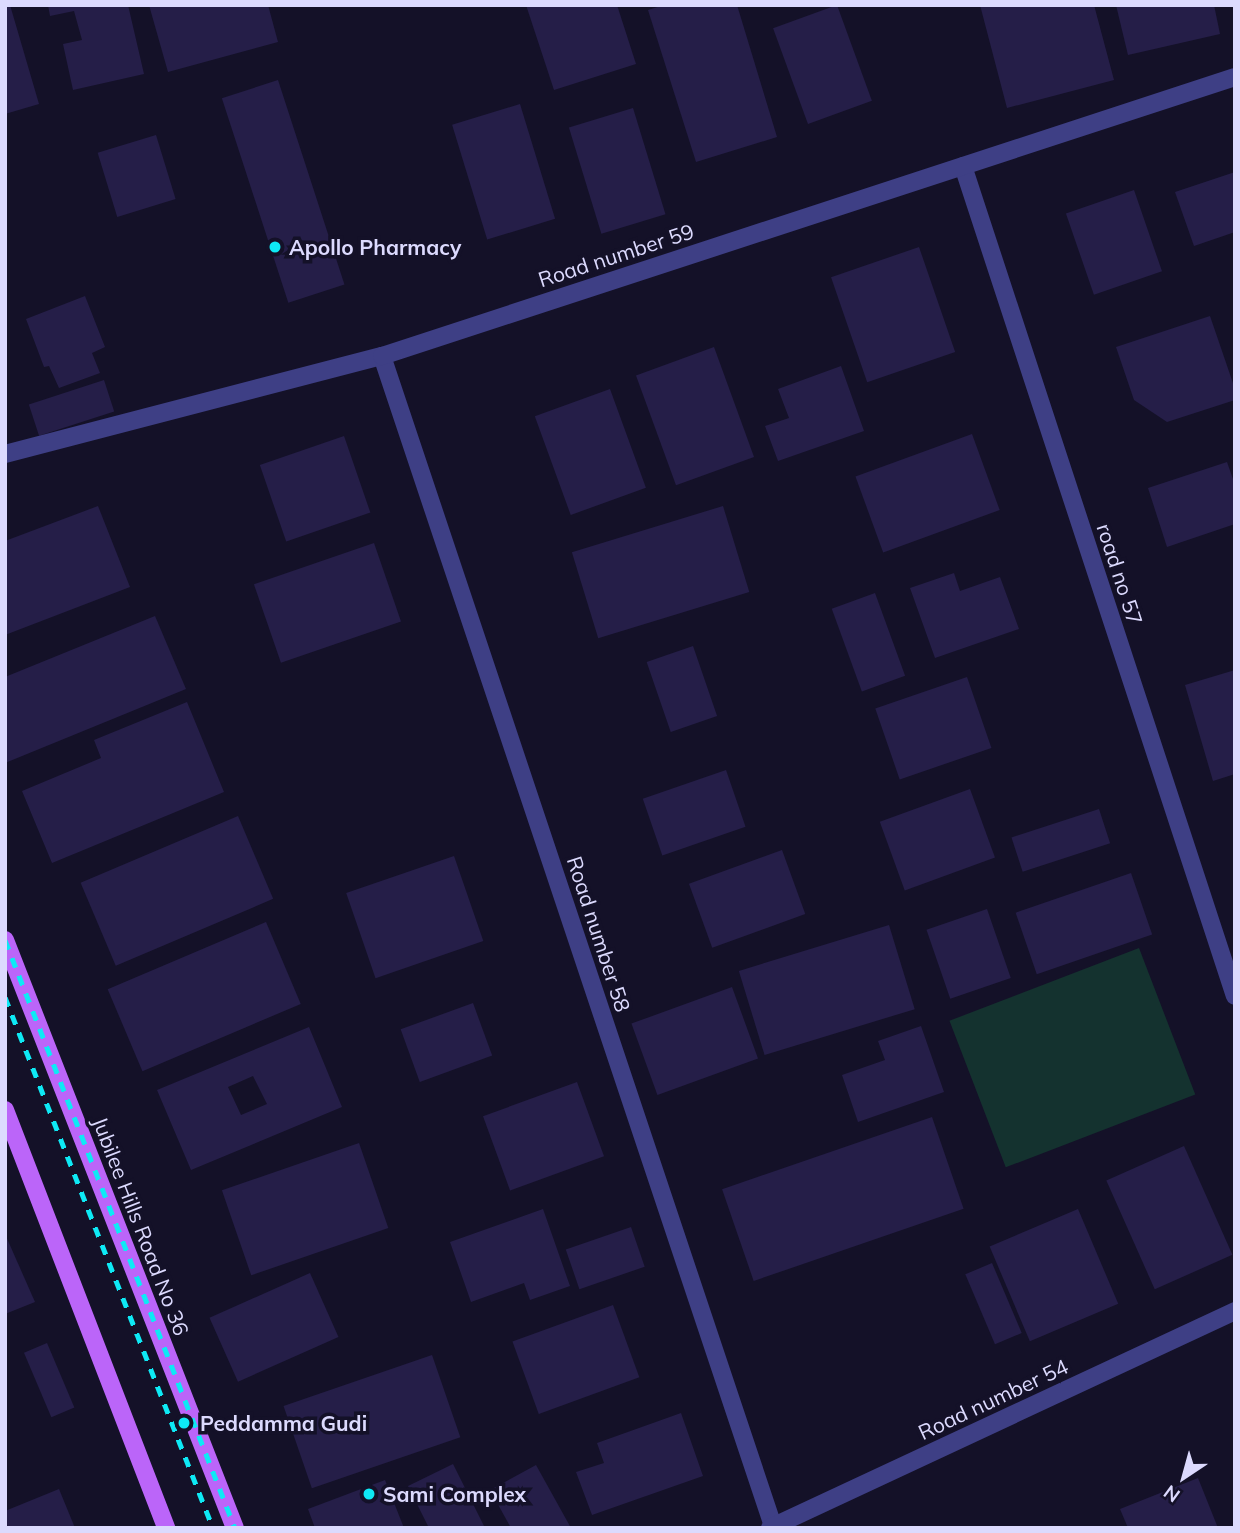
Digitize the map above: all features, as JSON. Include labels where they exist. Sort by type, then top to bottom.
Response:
[{"type":"main road","name":"Jubilee Hills Road No 36","points":[[5,940],[235,1528]]},
{"type":"main road","points":[[5,1110],[166,1528]]},
{"type":"street","name":"Road number 59","points":[[5,454],[382,356],[1235,77]]},
{"type":"street","name":"road no 57","points":[[963,166],[1235,996]]},
{"type":"street","name":"Road number 58","points":[[382,356],[771,1527]]},
{"type":"street","name":"Road number 54","points":[[771,1527],[1235,1311]]},
{"type":"green space","points":[[1139,948],[1195,1095],[1006,1167],[949,1021]]},
{"type":"building","points":[[5,5],[10,5],[39,104],[5,114]]},
{"type":"building","points":[[48,5],[128,5],[144,74],[73,90],[63,44],[82,40],[74,11],[50,16]]},
{"type":"building","points":[[149,5],[268,5],[278,42],[168,72]]},
{"type":"building","points":[[526,5],[617,5],[636,64],[554,90]]},
{"type":"building","points":[[664,5],[737,5],[777,137],[696,162],[648,10]]},
{"type":"building","points":[[837,5],[872,101],[808,124],[773,28]]},
{"type":"building","points":[[980,5],[1094,5],[1114,80],[1007,108]]},
{"type":"building","points":[[1116,5],[1214,5],[1220,34],[1128,55]]},
{"type":"building","points":[[278,80],[344,284],[288,303],[222,98]]},
{"type":"building","points":[[520,104],[555,219],[487,240],[452,125]]},
{"type":"building","points":[[633,108],[665,214],[601,234],[569,128]]},
{"type":"building","points":[[156,135],[176,199],[117,217],[98,153]]},
{"type":"building","points":[[1235,172],[1235,232],[1194,246],[1175,192]]},
{"type":"building","points":[[1134,190],[1162,271],[1094,295],[1066,213]]},
{"type":"building","points":[[919,247],[955,352],[867,382],[831,277]]},
{"type":"building","points":[[85,296],[105,347],[92,353],[100,373],[59,388],[49,366],[44,367],[26,319]]},
{"type":"building","points":[[1210,316],[1235,389],[1235,400],[1167,422],[1134,400],[1116,347]]},
{"type":"building","points":[[714,347],[754,457],[676,485],[636,375]]},
{"type":"building","points":[[841,366],[864,431],[778,461],[765,426],[789,418],[778,389]]},
{"type":"building","points":[[104,380],[114,411],[39,436],[29,404]]},
{"type":"building","points":[[610,389],[646,488],[571,515],[535,416]]},
{"type":"building","points":[[972,434],[1000,510],[883,553],[855,476]]},
{"type":"building","points":[[344,436],[370,513],[286,542],[260,465]]},
{"type":"building","points":[[1227,462],[1235,485],[1235,524],[1167,547],[1148,488]]},
{"type":"building","points":[[98,506],[130,587],[5,635],[5,541]]},
{"type":"building","points":[[723,506],[749,592],[598,638],[572,552]]},
{"type":"building","points":[[374,543],[401,621],[281,663],[254,584]]},
{"type":"building","points":[[954,573],[960,591],[1000,577],[1019,629],[935,658],[910,588]]},
{"type":"building","points":[[875,593],[905,676],[862,691],[832,609]]},
{"type":"building","points":[[155,616],[186,689],[5,763],[5,677]]},
{"type":"building","points":[[693,646],[717,716],[671,732],[647,662]]},
{"type":"building","points":[[1235,670],[1235,774],[1213,781],[1185,685]]},
{"type":"building","points":[[967,677],[991,748],[900,779],[875,709]]},
{"type":"building","points":[[187,702],[224,792],[52,863],[22,791],[101,758],[94,740]]},
{"type":"building","points":[[726,770],[746,827],[662,855],[643,799]]},
{"type":"building","points":[[970,789],[995,858],[905,890],[880,822]]},
{"type":"building","points":[[1099,809],[1110,843],[1023,872],[1012,837]]},
{"type":"building","points":[[238,816],[273,899],[116,966],[81,883]]},
{"type":"building","points":[[782,850],[805,914],[712,948],[689,884]]},
{"type":"building","points":[[454,856],[483,941],[376,978],[346,893]]},
{"type":"building","points":[[1131,873],[1152,934],[1037,974],[1016,913]]},
{"type":"building","points":[[987,909],[1011,978],[950,999],[926,930]]},
{"type":"building","points":[[266,922],[301,1004],[142,1071],[108,989]]},
{"type":"building","points":[[889,925],[915,1009],[765,1055],[739,971]]},
{"type":"building","points":[[732,987],[758,1058],[657,1095],[631,1024]]},
{"type":"building","points":[[473,1003],[492,1056],[420,1082],[401,1029]]},
{"type":"building","points":[[921,1026],[944,1092],[858,1122],[842,1075],[885,1060],[878,1041]]},
{"type":"building","points":[[309,1027],[342,1107],[191,1170],[157,1090]],"holes":[[[253,1076],[267,1104],[241,1115],[228,1087]]]},
{"type":"building","points":[[577,1082],[604,1156],[510,1190],[483,1116]]},
{"type":"building","points":[[932,1117],[964,1209],[754,1281],[722,1189]]},
{"type":"building","points":[[359,1143],[388,1228],[251,1275],[222,1190]]},
{"type":"building","points":[[1184,1146],[1232,1255],[1155,1289],[1106,1181]]},
{"type":"building","points":[[543,1209],[570,1286],[530,1300],[524,1283],[471,1302],[450,1242]]},
{"type":"building","points":[[1078,1209],[1118,1304],[1030,1341],[990,1247]]},
{"type":"building","points":[[631,1227],[645,1267],[579,1289],[566,1249]]},
{"type":"building","points":[[5,1234],[35,1302],[5,1314]]},
{"type":"building","points":[[992,1263],[1022,1333],[995,1344],[965,1274]]},
{"type":"building","points":[[310,1273],[338,1337],[238,1382],[210,1318]]},
{"type":"building","points":[[613,1305],[639,1377],[539,1414],[512,1342]]},
{"type":"building","points":[[47,1343],[74,1407],[51,1417],[24,1353]]},
{"type":"building","points":[[432,1355],[460,1437],[312,1488],[284,1406]]},
{"type":"building","points":[[681,1413],[703,1476],[592,1515],[576,1472],[604,1463],[597,1443]]},
{"type":"building","points":[[453,1464],[485,1528],[429,1528],[408,1486]]},
{"type":"building","points":[[536,1465],[571,1528],[511,1528],[490,1490]]},
{"type":"building","points":[[1198,1478],[1218,1528],[1128,1528],[1120,1509]]},
{"type":"building","name":"Sami Complex","points":[[385,1480],[404,1528],[315,1528],[308,1509]]},
{"type":"building","points":[[59,1489],[75,1528],[5,1528],[5,1511]]},
{"type":"railway","points":[[5,940],[235,1528]]},
{"type":"railway","points":[[5,997],[213,1528]]},
{"type":"place","name":"Apollo Pharmacy","points":[[275,247]]},
{"type":"place","name":"Peddamma Gudi","points":[[184,1423]]},
{"type":"place","name":"Sami Complex","points":[[369,1494]]}]
